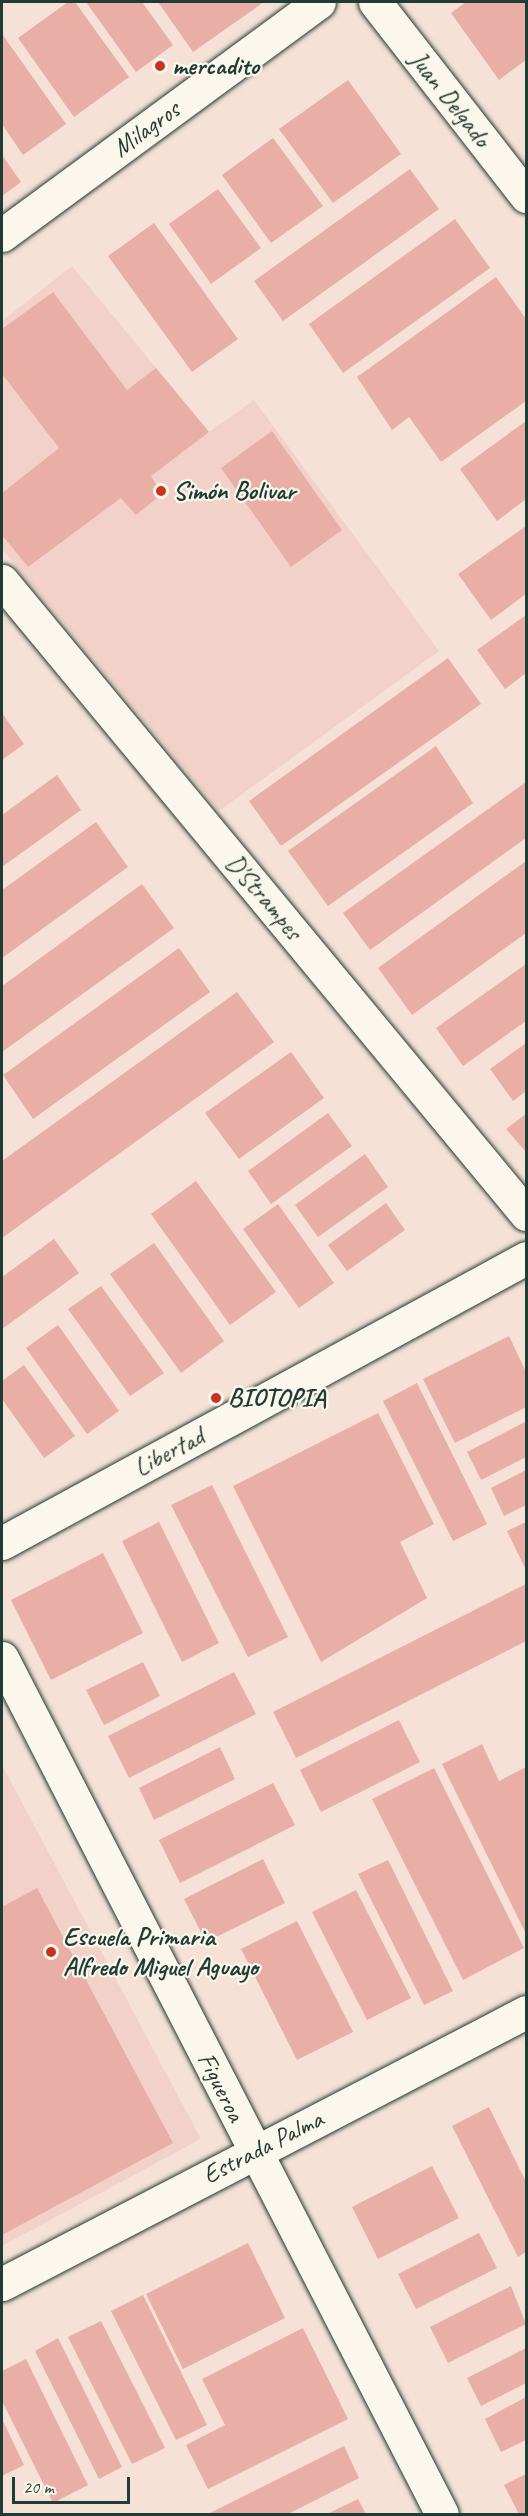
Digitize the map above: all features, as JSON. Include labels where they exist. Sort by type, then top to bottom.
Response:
[{"type":"street","name":"Milagros","points":[[2,235],[319,2]]},
{"type":"street","name":"Juan Delgado","points":[[375,2],[526,196]]},
{"type":"street","name":"D'Strampes","points":[[2,581],[526,1214]]},
{"type":"street","name":"Libertad","points":[[2,1543],[526,1258]]},
{"type":"street","name":"Figueroa","points":[[2,1658],[442,2514]]},
{"type":"street","name":"Estrada Palma","points":[[2,2284],[254,2151],[526,2012]]},
{"type":"shaded area","name":"Simón Bolivar","points":[[72,266],[209,432],[254,400],[439,651],[219,811],[2,549],[2,321]]},
{"type":"shaded area","name":"Escuela Primaria Alfredo Miguel Aguayo","points":[[2,1765],[201,2139],[2,2246]]},
{"type":"building","points":[[68,2],[75,2],[129,77],[74,117],[18,38]]},
{"type":"building","points":[[86,2],[142,2],[173,45],[136,72]]},
{"type":"building","points":[[158,2],[264,2],[193,52]]},
{"type":"building","points":[[466,2],[526,2],[526,60],[499,80],[451,13]]},
{"type":"building","points":[[2,34],[66,124],[23,155],[2,124]]},
{"type":"building","points":[[348,80],[401,154],[333,203],[279,129]]},
{"type":"building","points":[[273,138],[323,206],[271,243],[222,175]]},
{"type":"building","points":[[2,155],[21,182],[2,196]]},
{"type":"building","points":[[410,169],[439,209],[283,321],[254,281]]},
{"type":"building","points":[[218,189],[261,248],[211,284],[169,224]]},
{"type":"building","points":[[455,219],[490,268],[343,373],[309,324]]},
{"type":"building","points":[[154,223],[238,339],[192,372],[108,256]]},
{"type":"building","points":[[496,277],[526,319],[526,401],[441,462],[409,417],[392,430],[357,377]]},
{"type":"building","points":[[53,292],[127,390],[156,368],[209,432],[151,476],[162,494],[136,515],[121,498],[28,567],[2,535],[2,493],[59,448],[2,374],[2,329]]},
{"type":"building","points":[[526,421],[526,499],[497,521],[460,469]]},
{"type":"building","points":[[272,431],[342,530],[291,567],[221,468]]},
{"type":"building","points":[[526,526],[526,594],[491,620],[458,574]]},
{"type":"building","points":[[526,615],[526,673],[505,689],[477,650]]},
{"type":"building","points":[[448,658],[481,704],[281,846],[249,801]]},
{"type":"building","points":[[2,713],[24,744],[2,760]]},
{"type":"building","points":[[436,746],[473,803],[328,906],[288,851]]},
{"type":"building","points":[[57,775],[81,810],[2,867],[2,815]]},
{"type":"building","points":[[526,782],[526,838],[370,950],[343,913]]},
{"type":"building","points":[[96,822],[128,867],[2,958],[2,890]]},
{"type":"building","points":[[526,861],[526,933],[412,1015],[378,968]]},
{"type":"building","points":[[142,884],[174,928],[2,1052],[2,986]]},
{"type":"building","points":[[179,948],[210,992],[33,1119],[3,1075]]},
{"type":"building","points":[[526,964],[526,1021],[463,1066],[436,1028]]},
{"type":"building","points":[[237,992],[274,1042],[2,1238],[2,1161]]},
{"type":"building","points":[[526,1043],[526,1091],[513,1101],[490,1069]]},
{"type":"building","points":[[291,1052],[324,1098],[239,1159],[205,1113]]},
{"type":"building","points":[[328,1113],[352,1146],[271,1204],[248,1171]]},
{"type":"building","points":[[526,1114],[526,1152],[506,1129]]},
{"type":"building","points":[[365,1154],[388,1187],[318,1237],[295,1205]]},
{"type":"building","points":[[196,1181],[276,1292],[230,1325],[151,1214]]},
{"type":"building","points":[[386,1203],[405,1230],[347,1271],[328,1245]]},
{"type":"building","points":[[278,1204],[334,1283],[299,1308],[243,1229]]},
{"type":"building","points":[[54,1239],[79,1273],[2,1329],[2,1277]]},
{"type":"building","points":[[154,1243],[224,1341],[181,1373],[110,1274]]},
{"type":"building","points":[[101,1286],[164,1373],[130,1396],[68,1309]]},
{"type":"building","points":[[58,1325],[119,1411],[87,1434],[26,1348]]},
{"type":"building","points":[[509,1336],[526,1372],[526,1407],[455,1443],[423,1379]]},
{"type":"building","points":[[24,1365],[75,1436],[44,1458],[2,1399],[2,1381]]},
{"type":"building","points":[[417,1383],[487,1524],[453,1541],[383,1401]]},
{"type":"building","points":[[378,1413],[434,1524],[400,1542],[427,1598],[321,1662],[233,1486]]},
{"type":"building","points":[[525,1422],[526,1457],[481,1480],[467,1452]]},
{"type":"building","points":[[526,1470],[526,1505],[504,1516],[491,1488]]},
{"type":"building","points":[[212,1485],[288,1637],[248,1657],[171,1505]]},
{"type":"building","points":[[159,1522],[219,1643],[182,1662],[122,1541]]},
{"type":"building","points":[[526,1522],[526,1570],[507,1531]]},
{"type":"building","points":[[103,1553],[143,1633],[51,1680],[11,1600]]},
{"type":"building","points":[[526,1584],[526,1641],[296,1758],[273,1712]]},
{"type":"building","points":[[143,1662],[160,1696],[104,1725],[86,1690]]},
{"type":"building","points":[[234,1672],[256,1714],[129,1778],[108,1736]]},
{"type":"building","points":[[399,1720],[420,1762],[321,1812],[300,1770]]},
{"type":"building","points":[[482,1744],[499,1781],[526,1767],[526,1934],[442,1764]]},
{"type":"building","points":[[220,1747],[235,1779],[154,1820],[139,1788]]},
{"type":"building","points":[[434,1768],[524,1948],[463,1980],[372,1799]]},
{"type":"building","points":[[273,1783],[295,1825],[180,1883],[159,1840]]},
{"type":"building","points":[[263,1859],[285,1903],[206,1942],[184,1899]]},
{"type":"building","points":[[388,1860],[453,1991],[424,2005],[358,1874]]},
{"type":"building","name":"Escuela Primaria Alfredo Miguel Aguayo","points":[[37,1888],[173,2143],[2,2235],[2,1907]]},
{"type":"building","points":[[356,1890],[411,1998],[367,2020],[312,1912]]},
{"type":"building","points":[[297,1921],[353,2032],[297,2060],[241,1949]]},
{"type":"building","points":[[489,2107],[526,2182],[526,2252],[518,2257],[452,2126]]},
{"type":"building","points":[[432,2166],[459,2218],[378,2259],[352,2207]]},
{"type":"building","points":[[479,2233],[497,2268],[416,2309],[398,2274]]},
{"type":"building","points":[[248,2243],[285,2318],[183,2369],[146,2294]]},
{"type":"building","points":[[511,2286],[526,2324],[448,2363],[430,2327]]},
{"type":"building","points":[[143,2295],[207,2425],[176,2440],[111,2311]]},
{"type":"building","points":[[101,2321],[165,2448],[132,2464],[68,2337]]},
{"type":"building","points":[[303,2328],[348,2419],[208,2489],[186,2445],[225,2425],[202,2379]]},
{"type":"building","points":[[58,2338],[122,2467],[99,2479],[35,2351]]},
{"type":"building","points":[[526,2348],[526,2383],[481,2406],[467,2378]]},
{"type":"building","points":[[26,2359],[88,2485],[53,2503],[2,2401],[2,2371]]},
{"type":"building","points":[[526,2397],[526,2440],[501,2452],[485,2419]]},
{"type":"building","points":[[2,2419],[24,2465],[2,2476]]},
{"type":"building","points":[[344,2446],[359,2478],[288,2514],[208,2514]]},
{"type":"building","points":[[526,2474],[526,2514],[519,2514],[504,2485]]},
{"type":"building","points":[[358,2499],[366,2514],[327,2514]]},
{"type":"place","name":"mercadito","points":[[160,66]]},
{"type":"place","name":"Simón Bolivar","points":[[161,491]]},
{"type":"place","name":"BIOTOPIA","points":[[216,1398]]},
{"type":"place","name":"Escuela Primaria Alfredo Miguel Aguayo","points":[[51,1952]]}]
